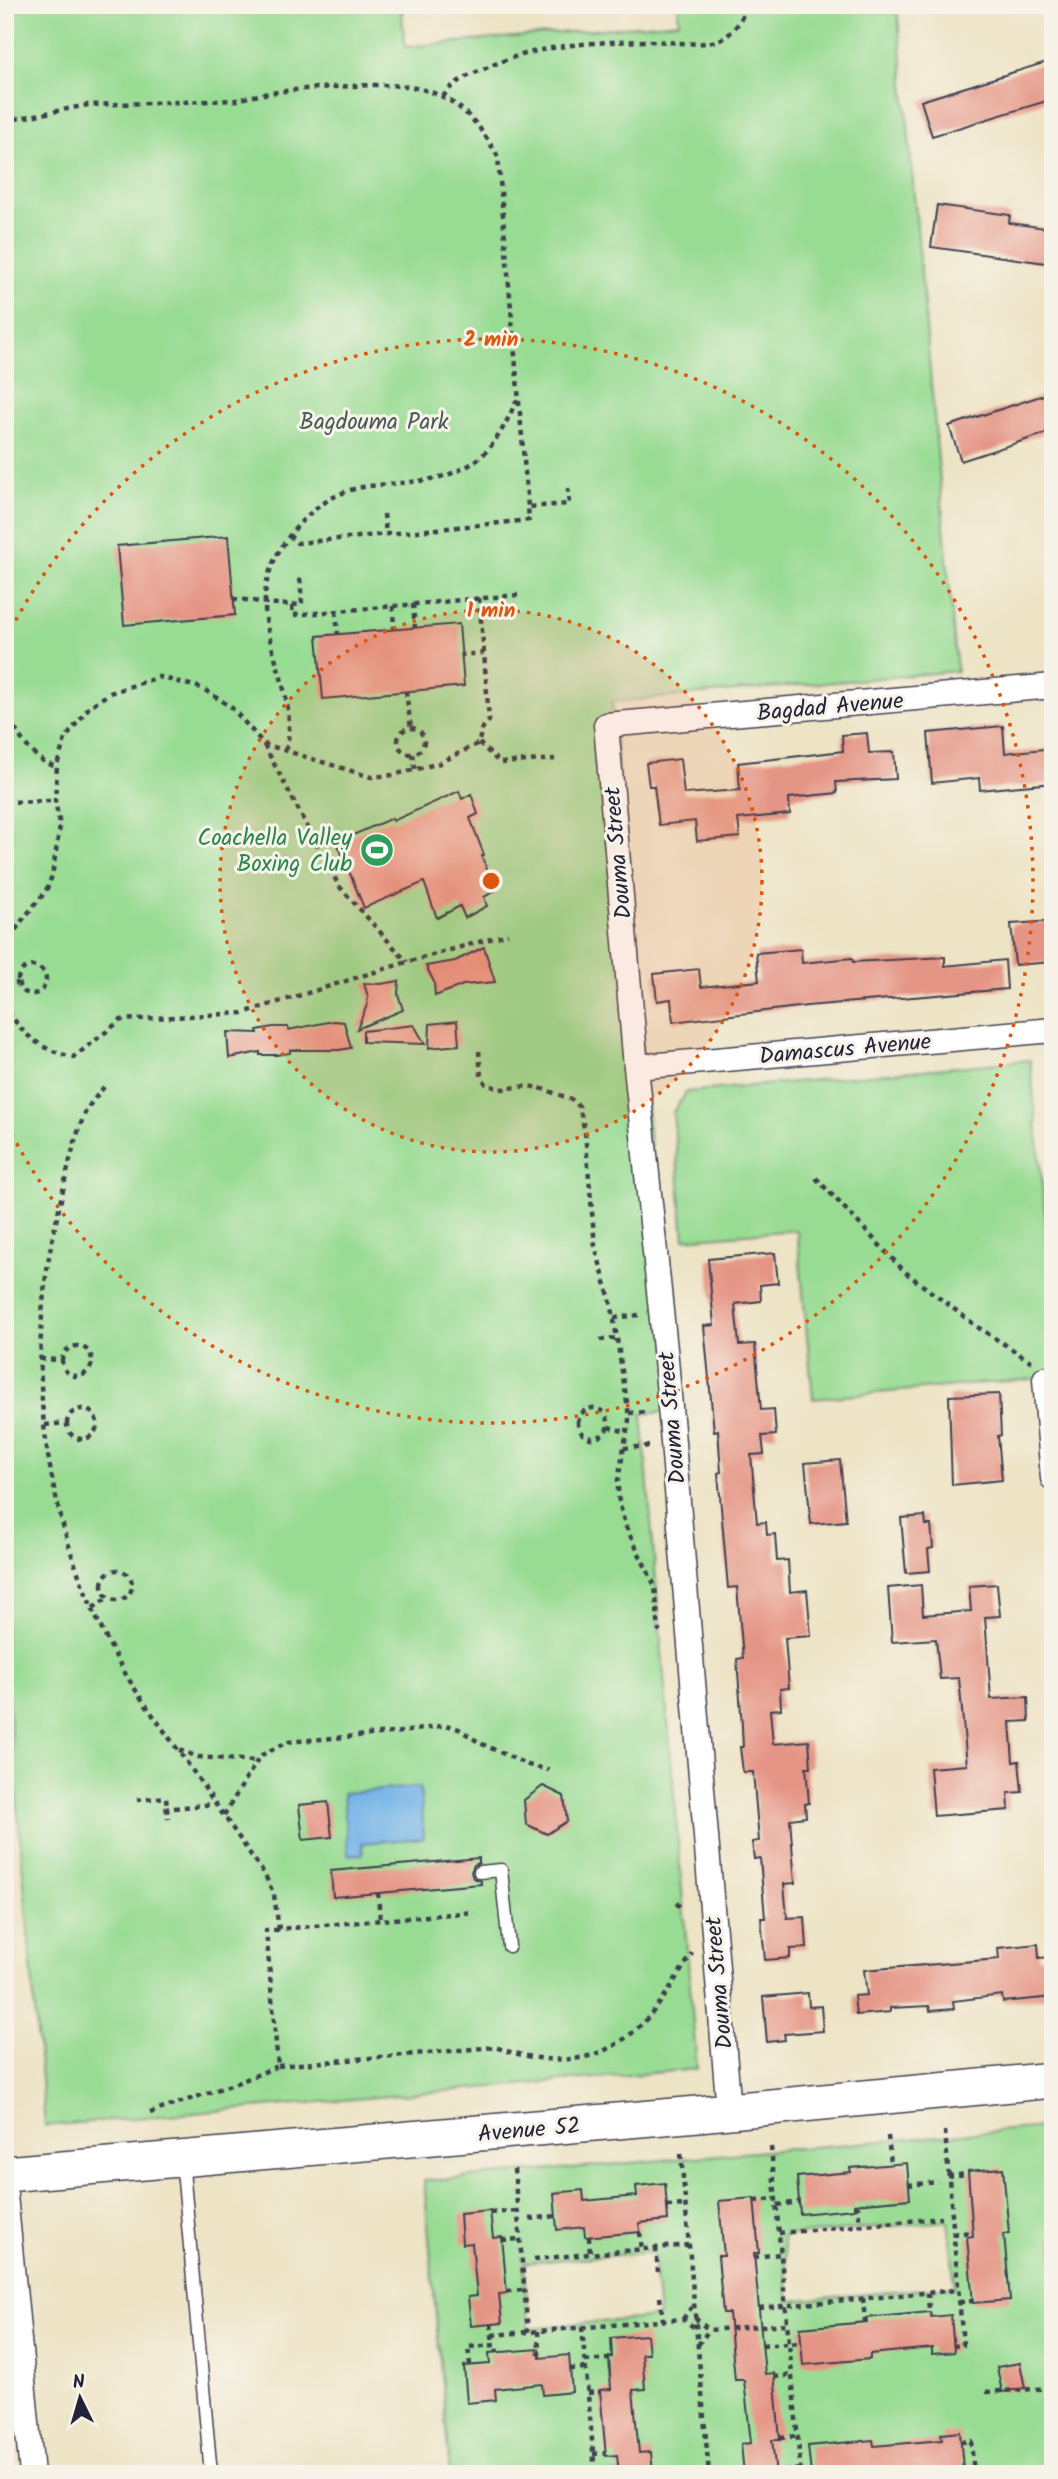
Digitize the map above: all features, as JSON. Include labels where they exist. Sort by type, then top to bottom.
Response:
[{"type":"main road","name":"Avenue 52","points":[[5,2174],[1053,2080]]},
{"type":"street","name":"Bagdad Avenue","points":[[606,725],[1053,686]]},
{"type":"street","name":"Douma Street","points":[[606,725],[636,1067],[666,1359],[729,2111]]},
{"type":"street","name":"Damascus Avenue","points":[[636,1067],[1053,1030]]},
{"type":"street","points":[[1049,1378],[1053,1478]]},
{"type":"street","points":[[5,2195],[32,2474]]},
{"type":"lane","points":[[480,1872],[501,1870],[509,1946]]},
{"type":"lane","points":[[182,2159],[211,2474]]},
{"type":"path","points":[[443,97],[453,84],[463,78],[536,49],[607,42],[712,42],[738,25],[747,5]]},
{"type":"path","points":[[5,121],[88,105],[238,100],[295,90],[378,85],[413,86],[443,97],[475,122],[498,157],[529,520],[297,543],[289,535]]},
{"type":"path","points":[[286,751],[290,728],[288,703],[270,638],[264,601],[271,570],[289,535],[317,508],[348,491],[429,480],[456,472],[472,463],[486,452],[496,439],[518,400]]},
{"type":"path","points":[[528,507],[569,504],[568,488]]},
{"type":"path","points":[[384,514],[386,534]]},
{"type":"path","points":[[233,599],[264,601],[276,605],[302,604],[299,577]]},
{"type":"path","points":[[292,606],[293,615],[519,595]]},
{"type":"path","points":[[479,598],[489,720],[481,730],[479,743]]},
{"type":"path","points":[[413,604],[415,628]]},
{"type":"path","points":[[393,606],[394,630]]},
{"type":"path","points":[[336,611],[338,635]]},
{"type":"path","points":[[461,655],[484,653]]},
{"type":"path","points":[[5,947],[46,891],[52,876],[60,826],[55,801],[57,767],[65,739],[90,706],[110,692],[159,677],[202,688],[231,707],[264,744],[339,886],[407,962]]},
{"type":"path","points":[[406,691],[411,729]]},
{"type":"path","points":[[5,712],[26,745],[40,759],[57,767]]},
{"type":"path","points":[[411,729],[422,734],[424,740],[419,752],[413,754],[402,750],[398,740],[401,734],[411,729]]},
{"type":"path","points":[[479,743],[500,763],[555,759]]},
{"type":"path","points":[[264,744],[371,777],[393,775],[440,763],[479,743]]},
{"type":"path","points":[[413,754],[415,769]]},
{"type":"path","points":[[5,802],[55,801]]},
{"type":"path","points":[[5,1002],[16,1023],[33,1041],[55,1052],[74,1057],[121,1020],[243,1013],[508,934]]},
{"type":"path","points":[[31,965],[41,968],[46,976],[45,986],[35,994],[22,991],[18,983],[22,969],[31,965]]},
{"type":"path","points":[[5,984],[18,983]]},
{"type":"path","points":[[478,1051],[481,1076],[486,1083],[499,1089],[528,1086],[540,1088],[571,1099],[579,1106],[585,1132],[595,1246],[614,1318],[629,1413],[618,1480],[620,1511],[655,1586],[659,1632]]},
{"type":"path","points":[[104,1087],[86,1110],[67,1174],[45,1287],[40,1359],[55,1499],[76,1567],[116,1657],[265,1875],[274,1895],[279,1930]]},
{"type":"path","points":[[816,1178],[905,1272],[979,1328],[1041,1368],[1049,1378]]},
{"type":"path","points":[[614,1318],[639,1315]]},
{"type":"path","points":[[600,1340],[617,1338]]},
{"type":"path","points":[[78,1346],[87,1349],[92,1363],[88,1372],[73,1375],[65,1369],[62,1360],[66,1351],[78,1346]]},
{"type":"path","points":[[40,1359],[62,1360]]},
{"type":"path","points":[[83,1409],[92,1412],[97,1426],[92,1435],[78,1438],[70,1432],[67,1423],[71,1414],[83,1409]]},
{"type":"path","points":[[600,1410],[607,1418],[608,1427],[603,1435],[589,1437],[579,1428],[579,1418],[586,1411],[600,1410]]},
{"type":"path","points":[[629,1413],[647,1412]]},
{"type":"path","points":[[45,1425],[67,1423]]},
{"type":"path","points":[[608,1427],[627,1432]]},
{"type":"path","points":[[624,1448],[651,1447]]},
{"type":"path","points":[[117,1570],[126,1572],[132,1581],[131,1591],[119,1600],[109,1597],[103,1590],[105,1576],[117,1570]]},
{"type":"path","points":[[93,1608],[109,1597]]},
{"type":"path","points":[[224,1815],[260,1756],[283,1743],[403,1732],[446,1725],[459,1729],[480,1743],[528,1765],[549,1770]]},
{"type":"path","points":[[178,1750],[198,1757],[257,1761]]},
{"type":"path","points":[[137,1800],[166,1797],[168,1819]]},
{"type":"path","points":[[165,1808],[216,1803]]},
{"type":"path","points":[[378,1893],[380,1920]]},
{"type":"path","points":[[676,1903],[682,1908]]},
{"type":"path","points":[[278,2066],[266,1930],[474,1912]]},
{"type":"path","points":[[150,2113],[278,2066],[495,2047],[520,2056],[543,2060],[591,2055],[630,2035],[647,2020],[692,1955]]},
{"type":"path","points":[[945,2131],[963,2345],[953,2346]]},
{"type":"path","points":[[888,2136],[891,2164]]},
{"type":"path","points":[[771,2147],[800,2471]]},
{"type":"path","points":[[681,2154],[709,2474]]},
{"type":"path","points":[[514,2169],[528,2332]]},
{"type":"path","points":[[948,2176],[968,2174]]},
{"type":"path","points":[[908,2185],[937,2182]]},
{"type":"path","points":[[755,2200],[799,2202]]},
{"type":"path","points":[[667,2206],[685,2205]]},
{"type":"path","points":[[854,2207],[858,2207],[860,2225]]},
{"type":"path","points":[[491,2213],[517,2211]]},
{"type":"path","points":[[530,2219],[556,2216]]},
{"type":"path","points":[[779,2233],[941,2218]]},
{"type":"path","points":[[640,2232],[642,2250]]},
{"type":"path","points":[[953,2234],[971,2234]]},
{"type":"path","points":[[589,2237],[590,2254]]},
{"type":"path","points":[[502,2240],[520,2239]]},
{"type":"path","points":[[534,2259],[689,2245]]},
{"type":"path","points":[[656,2248],[658,2272]]},
{"type":"path","points":[[756,2255],[781,2254]]},
{"type":"path","points":[[507,2291],[524,2290]]},
{"type":"path","points":[[759,2308],[957,2290]]},
{"type":"path","points":[[928,2292],[929,2312]]},
{"type":"path","points":[[660,2297],[663,2320]]},
{"type":"path","points":[[863,2298],[866,2321]]},
{"type":"path","points":[[959,2302],[973,2301]]},
{"type":"path","points":[[684,2319],[694,2304]]},
{"type":"path","points":[[695,2318],[709,2330],[787,2324]]},
{"type":"path","points":[[492,2335],[684,2319],[696,2330]]},
{"type":"path","points":[[491,2324],[493,2345],[496,2345],[497,2353]]},
{"type":"path","points":[[582,2327],[595,2474]]},
{"type":"path","points":[[698,2346],[709,2330]]},
{"type":"path","points":[[538,2331],[539,2355]]},
{"type":"path","points":[[762,2345],[801,2342]]},
{"type":"path","points":[[470,2365],[468,2347],[493,2345]]},
{"type":"path","points":[[585,2361],[609,2359]]},
{"type":"path","points":[[570,2369],[586,2368]]},
{"type":"path","points":[[774,2377],[792,2375]]},
{"type":"path","points":[[986,2392],[1053,2390],[1052,2381]]},
{"type":"path","points":[[588,2393],[600,2392]]},
{"type":"path","points":[[780,2438],[797,2436]]},
{"type":"path","points":[[961,2442],[971,2441],[974,2474]]},
{"type":"path","points":[[593,2454],[606,2453]]},
{"type":"path","points":[[775,2472],[810,2470]]},
{"type":"green space","name":"Bagdouma Park","points":[[5,5],[401,5],[405,47],[679,22],[678,5],[897,5],[957,671],[612,702],[673,1411],[642,1414],[697,2069],[45,2126],[5,1663]]},
{"type":"green space","points":[[1030,1060],[1053,1296],[1053,1377],[813,1399],[797,1230],[684,1239],[673,1112],[687,1092]]},
{"type":"green space","points":[[1053,2126],[1053,2474],[450,2474],[424,2181]],"holes":[[[948,2221],[955,2286],[789,2301],[783,2236]],[[653,2252],[659,2317],[529,2328],[524,2263]]]},
{"type":"water","points":[[420,1787],[424,1838],[362,1843],[363,1854],[348,1855],[343,1793]]},
{"type":"building","points":[[1053,60],[1053,99],[932,136],[921,101]]},
{"type":"building","points":[[937,205],[1010,215],[1009,223],[1053,229],[1053,264],[931,247]]},
{"type":"building","points":[[1053,392],[1053,431],[961,461],[949,426]]},
{"type":"building","points":[[228,536],[235,615],[124,625],[117,546]]},
{"type":"building","points":[[459,624],[464,686],[323,699],[317,636]]},
{"type":"building","points":[[1003,726],[1005,753],[1053,748],[1053,783],[980,790],[979,778],[932,783],[928,733]]},
{"type":"building","points":[[867,733],[869,753],[894,752],[896,779],[836,782],[837,793],[789,798],[790,814],[738,819],[740,837],[697,841],[695,821],[659,825],[654,786],[649,786],[646,763],[680,759],[684,794],[740,790],[738,763],[843,751],[842,735]]},
{"type":"building","name":"Coachella Valley Boxing Club","points":[[459,791],[462,799],[471,794],[478,814],[470,818],[495,891],[484,897],[487,906],[465,918],[460,906],[437,918],[424,882],[364,908],[337,842],[392,818],[393,821]]},
{"type":"building","points":[[1053,921],[1053,962],[1015,965],[1011,924]]},
{"type":"building","points":[[484,947],[495,982],[463,985],[435,996],[434,982],[426,966],[455,961]]},
{"type":"building","points":[[801,949],[802,963],[852,958],[853,962],[945,957],[945,966],[1005,960],[1007,989],[807,1006],[673,1022],[671,999],[657,1001],[654,974],[699,969],[701,987],[759,981],[756,953]]},
{"type":"building","points":[[399,981],[398,994],[403,1010],[357,1029],[367,1005],[364,983]]},
{"type":"building","points":[[333,1021],[344,1022],[351,1048],[290,1050],[290,1053],[276,1055],[260,1055],[260,1052],[229,1058],[227,1032],[258,1033],[257,1030],[273,1027],[288,1027],[288,1030]]},
{"type":"building","points":[[457,1021],[459,1045],[429,1048],[430,1024]]},
{"type":"building","points":[[414,1025],[425,1044],[363,1042],[363,1031]]},
{"type":"building","points":[[775,1253],[778,1283],[760,1285],[761,1301],[735,1304],[739,1345],[755,1344],[761,1410],[774,1409],[776,1435],[762,1436],[764,1454],[751,1455],[757,1523],[766,1522],[767,1535],[775,1534],[777,1561],[788,1560],[790,1592],[807,1590],[811,1636],[785,1638],[789,1688],[780,1689],[781,1709],[770,1710],[773,1744],[809,1741],[811,1767],[806,1767],[809,1803],[805,1804],[806,1817],[790,1819],[795,1883],[784,1884],[787,1918],[805,1917],[807,1948],[790,1949],[790,1958],[765,1960],[760,1858],[754,1859],[752,1842],[759,1841],[753,1772],[743,1772],[740,1747],[743,1747],[737,1659],[743,1658],[737,1587],[728,1588],[718,1473],[721,1472],[718,1430],[714,1431],[704,1326],[714,1325],[708,1259]]},
{"type":"building","points":[[999,1394],[1001,1435],[998,1436],[1002,1480],[952,1485],[949,1396]]},
{"type":"building","points":[[840,1460],[846,1521],[811,1524],[805,1463]]},
{"type":"building","points":[[925,1516],[926,1525],[931,1525],[933,1548],[928,1549],[930,1571],[906,1573],[901,1518]]},
{"type":"building","points":[[997,1584],[1000,1616],[985,1617],[991,1699],[1028,1697],[1029,1721],[1010,1722],[1013,1762],[1019,1761],[1022,1792],[1008,1793],[1009,1810],[934,1816],[930,1768],[967,1765],[959,1678],[940,1679],[936,1639],[892,1642],[888,1588],[921,1585],[923,1615],[971,1611],[969,1586]]},
{"type":"building","points":[[543,1786],[564,1796],[567,1821],[547,1834],[526,1824],[524,1800]]},
{"type":"building","points":[[328,1802],[332,1837],[303,1840],[299,1805]]},
{"type":"building","points":[[479,1858],[479,1863],[474,1865],[471,1872],[473,1878],[481,1881],[481,1884],[333,1897],[331,1871]]},
{"type":"building","points":[[1038,1944],[1039,1958],[1053,1957],[1053,1997],[1003,2002],[1002,1995],[953,2001],[954,2009],[930,2011],[929,2006],[890,2008],[890,2012],[856,2015],[854,1996],[867,1995],[864,1970],[999,1959],[998,1948]]},
{"type":"building","points":[[808,1993],[809,2007],[821,2006],[823,2031],[784,2034],[785,2040],[767,2042],[763,1997]]},
{"type":"building","points":[[907,2163],[910,2199],[854,2204],[854,2209],[800,2214],[797,2177],[851,2172],[850,2168]]},
{"type":"building","points":[[1003,2168],[1009,2233],[1004,2234],[1010,2300],[973,2303],[967,2237],[973,2236],[968,2171]]},
{"type":"building","points":[[665,2183],[668,2220],[639,2223],[640,2232],[585,2237],[584,2227],[557,2230],[554,2193],[583,2190],[584,2201],[637,2196],[636,2186]]},
{"type":"building","points":[[754,2198],[759,2253],[754,2253],[765,2374],[774,2373],[780,2440],[772,2440],[776,2474],[744,2474],[741,2444],[751,2443],[744,2380],[735,2380],[729,2313],[723,2313],[718,2256],[724,2256],[719,2201]]},
{"type":"building","points":[[490,2211],[493,2238],[502,2237],[507,2293],[499,2294],[502,2323],[471,2326],[468,2297],[477,2296],[472,2243],[462,2244],[460,2214]]},
{"type":"building","points":[[930,2312],[931,2317],[951,2315],[954,2352],[932,2354],[932,2348],[870,2354],[870,2359],[803,2365],[800,2328],[867,2322],[866,2318]]},
{"type":"building","points":[[647,2335],[649,2354],[642,2354],[645,2389],[633,2390],[639,2453],[651,2452],[653,2474],[619,2474],[617,2455],[606,2456],[600,2390],[611,2389],[611,2338]]},
{"type":"building","points":[[539,2349],[540,2358],[569,2355],[572,2392],[543,2395],[542,2384],[495,2389],[496,2400],[467,2403],[464,2366],[490,2364],[489,2353]]},
{"type":"building","points":[[1020,2363],[1025,2388],[1002,2392],[997,2367]]},
{"type":"building","points":[[960,2432],[963,2469],[946,2471],[946,2474],[811,2474],[808,2446],[873,2440],[874,2446],[942,2440],[941,2434]]},
{"type":"place","name":"Coachella Valley Boxing Club","points":[[377,850]]}]
